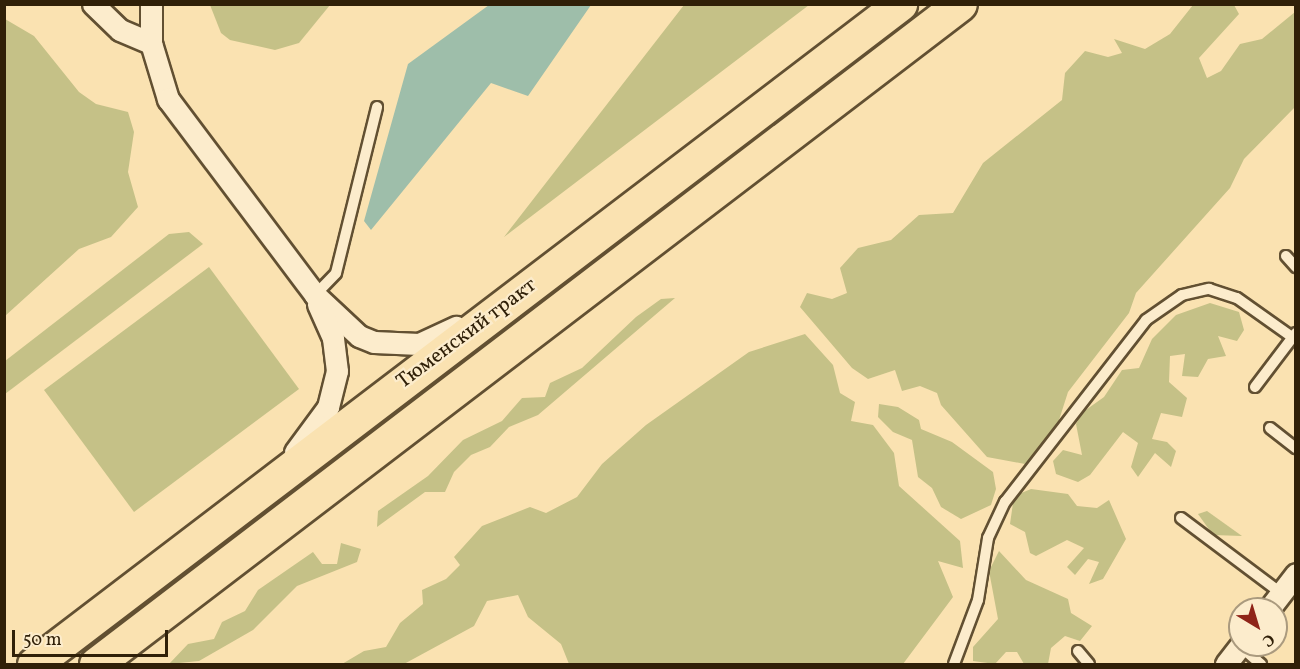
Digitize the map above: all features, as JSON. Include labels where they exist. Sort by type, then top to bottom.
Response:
[{"type":"main road","name":"Тюменский тракт","points":[[34,664],[900,4]]},
{"type":"main road","name":"Тюменский тракт","points":[[96,664],[960,4]]},
{"type":"street","points":[[93,4],[120,30],[151,43]]},
{"type":"street","points":[[151,4],[151,43],[168,99],[185,125],[315,295],[359,336],[406,346],[433,339],[521,294]]},
{"type":"street","points":[[263,490],[316,426],[334,390],[337,353],[315,295]]},
{"type":"street","points":[[1278,597],[1295,576]]},
{"type":"lane","points":[[315,295],[336,273],[378,107]]},
{"type":"lane","points":[[1286,256],[1296,267]]},
{"type":"lane","points":[[954,664],[978,600],[988,538],[1005,502],[1146,320],[1182,295],[1209,289],[1237,298],[1294,335],[1255,387]]},
{"type":"lane","points":[[1270,428],[1296,448]]},
{"type":"lane","points":[[1180,518],[1270,597]]},
{"type":"lane","points":[[1078,651],[1089,664]]},
{"type":"shaded area","points":[[210,5],[330,5],[299,43],[275,50],[230,40],[221,33]]},
{"type":"shaded area","points":[[489,5],[591,5],[528,96],[491,83],[371,230],[364,221],[408,64]]},
{"type":"shaded area","points":[[684,5],[809,5],[504,237]]},
{"type":"shaded area","points":[[1193,5],[1234,5],[1239,14],[1199,58],[1207,78],[1221,71],[1240,44],[1262,39],[1295,12],[1295,107],[1244,159],[1230,188],[1136,293],[1129,313],[1068,392],[1052,442],[1025,464],[987,457],[941,405],[937,393],[920,386],[902,391],[895,370],[868,379],[852,368],[800,307],[807,293],[832,299],[847,293],[840,268],[858,248],[891,240],[919,215],[953,213],[983,163],[1062,100],[1065,73],[1085,51],[1108,57],[1122,53],[1114,39],[1145,49],[1170,34]]},
{"type":"shaded area","points":[[5,19],[34,36],[79,92],[96,104],[128,112],[134,132],[128,172],[138,207],[111,237],[79,249],[5,316]]},
{"type":"shaded area","points":[[189,232],[203,244],[5,394],[5,361],[169,234]]},
{"type":"shaded area","points":[[209,267],[299,389],[134,512],[44,390]]},
{"type":"shaded area","points":[[675,298],[538,415],[509,427],[490,447],[471,455],[454,472],[445,492],[425,492],[377,527],[378,511],[428,476],[463,440],[502,421],[522,398],[545,397],[550,383],[582,368],[636,317],[661,299]]},
{"type":"shaded area","points":[[1210,303],[1239,312],[1244,330],[1237,341],[1218,336],[1226,356],[1208,359],[1198,377],[1182,376],[1185,354],[1170,356],[1169,382],[1187,398],[1182,417],[1161,413],[1152,439],[1167,442],[1176,451],[1171,467],[1155,453],[1138,477],[1131,467],[1138,443],[1123,432],[1090,475],[1078,482],[1056,474],[1053,461],[1063,450],[1082,455],[1076,424],[1083,412],[1104,397],[1122,370],[1139,368],[1152,339],[1176,315]]},
{"type":"shaded area","points":[[805,334],[833,365],[840,393],[855,402],[851,421],[873,425],[894,453],[899,486],[960,541],[963,568],[938,561],[953,597],[903,664],[569,664],[561,644],[528,617],[518,595],[487,601],[474,626],[404,664],[342,664],[364,651],[386,647],[400,623],[423,604],[422,590],[446,579],[460,565],[454,557],[482,526],[530,507],[546,513],[577,497],[602,464],[646,425],[749,352]]},
{"type":"shaded area","points":[[879,404],[898,407],[919,420],[921,429],[952,442],[993,472],[996,489],[991,505],[961,519],[941,507],[932,488],[918,477],[912,440],[893,432],[878,417]]},
{"type":"shaded area","points":[[1031,489],[1068,494],[1077,506],[1097,508],[1109,500],[1126,539],[1103,579],[1089,584],[1099,562],[1088,559],[1075,575],[1067,567],[1084,548],[1067,540],[1036,556],[1030,553],[1025,532],[1010,524],[1014,496]]},
{"type":"shaded area","points":[[1207,511],[1242,536],[1213,535],[1198,514]]},
{"type":"shaded area","points":[[341,543],[361,549],[357,562],[297,586],[253,630],[199,661],[169,664],[188,644],[214,639],[222,622],[245,611],[258,590],[313,552],[322,564],[337,564]]},
{"type":"shaded area","points":[[999,551],[1026,580],[1068,599],[1071,613],[1092,626],[1080,641],[1065,636],[1051,648],[1048,664],[1024,664],[1017,652],[1006,652],[995,664],[973,661],[973,647],[998,619],[989,571]]}]
